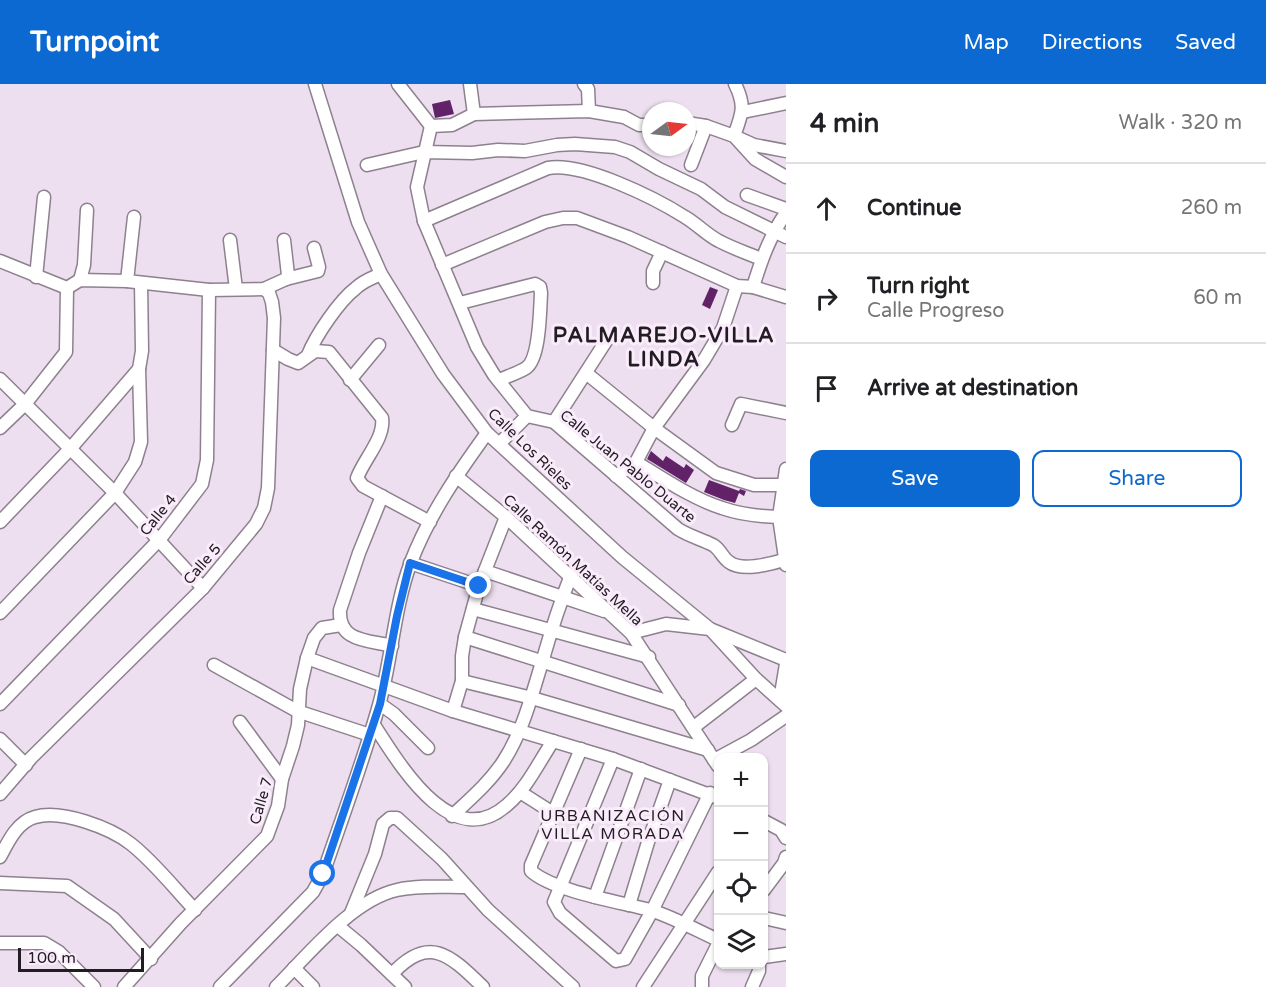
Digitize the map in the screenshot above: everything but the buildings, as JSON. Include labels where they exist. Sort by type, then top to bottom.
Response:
[{"type":"street","name":"Calle Los Rieles","points":[[315,84],[358,222],[381,274],[443,374],[487,433],[622,557],[710,629],[756,679],[783,703]]},
{"type":"street","points":[[398,84],[431,126]]},
{"type":"street","points":[[470,84],[474,114]]},
{"type":"street","points":[[734,136],[743,112],[735,84]]},
{"type":"street","points":[[589,111],[591,86]]},
{"type":"street","points":[[743,112],[786,103]]},
{"type":"street","points":[[431,126],[452,124],[474,114],[589,111],[624,117],[642,125]]},
{"type":"street","points":[[696,124],[706,126],[754,145],[786,151]]},
{"type":"street","points":[[431,126],[417,187],[424,221],[477,347],[494,375],[527,416],[500,443]]},
{"type":"street","points":[[691,165],[706,126]]},
{"type":"street","points":[[734,136],[754,159],[786,177]]},
{"type":"street","points":[[367,165],[424,152],[472,153],[575,144],[615,147],[630,152],[701,189],[725,207],[780,234]]},
{"type":"street","points":[[424,221],[548,168],[559,166],[599,177],[654,198],[687,218],[718,241],[761,259]]},
{"type":"street","points":[[747,195],[786,211],[780,234],[761,259],[753,287]]},
{"type":"street","points":[[36,276],[44,197]]},
{"type":"street","points":[[80,280],[84,265],[87,210]]},
{"type":"street","points":[[127,281],[134,217]]},
{"type":"street","points":[[442,265],[545,222],[577,218],[662,252],[737,286],[753,287],[786,297]]},
{"type":"street","points":[[230,240],[237,290]]},
{"type":"street","points":[[284,240],[288,275],[286,279]]},
{"type":"street","points":[[67,288],[80,280],[127,281],[209,290],[264,289],[286,279],[318,271],[314,248]]},
{"type":"street","points":[[654,283],[653,271],[662,252]]},
{"type":"street","points":[[0,261],[67,288]]},
{"type":"street","points":[[308,355],[316,336],[347,296],[364,282],[381,274]]},
{"type":"street","points":[[0,613],[115,493],[135,462],[141,442],[139,369],[142,351],[141,283]]},
{"type":"street","points":[[460,303],[535,284],[540,287],[536,347],[530,364],[499,380]]},
{"type":"street","points":[[616,476],[636,462],[654,428],[704,360],[723,328],[737,286]]},
{"type":"street","points":[[0,428],[25,404],[66,352],[67,288]]},
{"type":"street","name":"Calle 5","points":[[0,794],[202,588],[256,524],[264,508],[268,488],[273,350],[272,302],[269,293],[264,289]]},
{"type":"street","name":"Calle 4","points":[[0,704],[159,539],[202,484],[207,460],[209,290]]},
{"type":"street","points":[[554,422],[608,338]]},
{"type":"street","points":[[350,380],[379,345]]},
{"type":"street","points":[[273,350],[298,363],[315,351],[329,352],[382,418],[383,427],[357,478],[363,486],[430,522]]},
{"type":"street","points":[[0,522],[70,449],[139,369]]},
{"type":"street","points":[[586,373],[692,457],[727,478],[754,485],[783,485]]},
{"type":"street","points":[[0,379],[115,493],[202,588]]},
{"type":"street","points":[[732,425],[741,404],[786,413]]},
{"type":"street","name":"Calle Juan Pablo Duarte","points":[[527,416],[554,422],[678,529],[715,546],[733,565],[759,567],[785,562]]},
{"type":"street","points":[[220,987],[313,892],[323,874],[380,704],[410,563],[456,476],[487,433]]},
{"type":"street","points":[[636,462],[706,502],[724,509],[747,514],[783,517]]},
{"type":"street","points":[[785,562],[783,485],[786,469]]},
{"type":"street","name":"Calle Ramón Matías Mella","points":[[456,476],[571,575],[631,633],[649,657],[713,759]]},
{"type":"street","points":[[382,496],[369,524],[340,610],[341,625],[345,632],[392,646]]},
{"type":"street","points":[[453,711],[462,681],[465,637],[479,586],[506,517]]},
{"type":"street","points":[[410,563],[479,586]]},
{"type":"street","points":[[485,571],[608,613]]},
{"type":"street","points":[[452,816],[492,777],[519,731],[532,698],[562,597],[571,575]]},
{"type":"street","points":[[473,609],[649,657]]},
{"type":"street","points":[[631,633],[666,624],[710,629],[786,660]]},
{"type":"street","name":"Calle 7","points":[[124,987],[267,836],[278,806],[282,779],[296,736],[297,711],[307,658],[314,638],[322,628],[341,625]]},
{"type":"street","points":[[465,637],[679,705]]},
{"type":"street","points":[[307,658],[453,711],[581,749],[612,759],[641,769],[714,795],[625,960],[616,961],[560,913],[554,902],[612,759]]},
{"type":"street","points":[[783,703],[786,664]]},
{"type":"street","points":[[214,665],[297,711],[372,730],[434,803],[452,816],[465,820],[477,821],[500,811],[520,792],[553,741]]},
{"type":"street","points":[[694,727],[756,679]]},
{"type":"street","points":[[462,681],[532,698],[713,759],[751,740],[786,716]]},
{"type":"street","points":[[380,704],[394,714],[428,748]]},
{"type":"street","points":[[240,722],[282,779]]},
{"type":"street","points":[[0,740],[26,765]]},
{"type":"street","points":[[581,749],[531,865],[531,871],[536,876],[595,897],[652,911],[714,940]]},
{"type":"street","points":[[595,897],[641,769]]},
{"type":"street","points":[[628,905],[670,780]]},
{"type":"street","points":[[520,792],[553,813]]},
{"type":"street","points":[[0,857],[9,840],[21,825],[35,817],[55,816],[77,820],[99,826],[131,844],[195,910]]},
{"type":"street","points":[[351,913],[375,854],[383,824],[390,818],[397,818],[442,859],[488,910],[573,987]]},
{"type":"street","points":[[768,823],[781,830],[786,838]]},
{"type":"street","points":[[768,885],[786,857]]},
{"type":"street","points":[[643,987],[714,878]]},
{"type":"street","points":[[0,882],[67,886],[114,918],[151,959]]},
{"type":"street","points":[[276,987],[351,913],[384,894],[399,889],[429,886],[466,887]]},
{"type":"street","points":[[768,919],[786,923]]},
{"type":"street","points":[[338,926],[405,987]]},
{"type":"street","points":[[0,943],[44,943],[60,952],[94,987]]},
{"type":"street","points":[[702,987],[702,976],[714,950]]},
{"type":"street","points":[[392,974],[405,960],[418,953],[442,953],[465,969],[483,987]]},
{"type":"street","points":[[768,956],[786,954]]},
{"type":"street","points":[[294,968],[313,987]]},
{"type":"street","points":[[752,987],[759,969]]},
{"type":"district","name":"PALMAREJO-VILLA LINDA","points":[[664,347]]},
{"type":"district","name":"URBANIZACIÓN VILLA MORADA","points":[[613,825]]},
{"type":"route","points":[[323,874],[380,704],[410,563],[479,586]]}]
